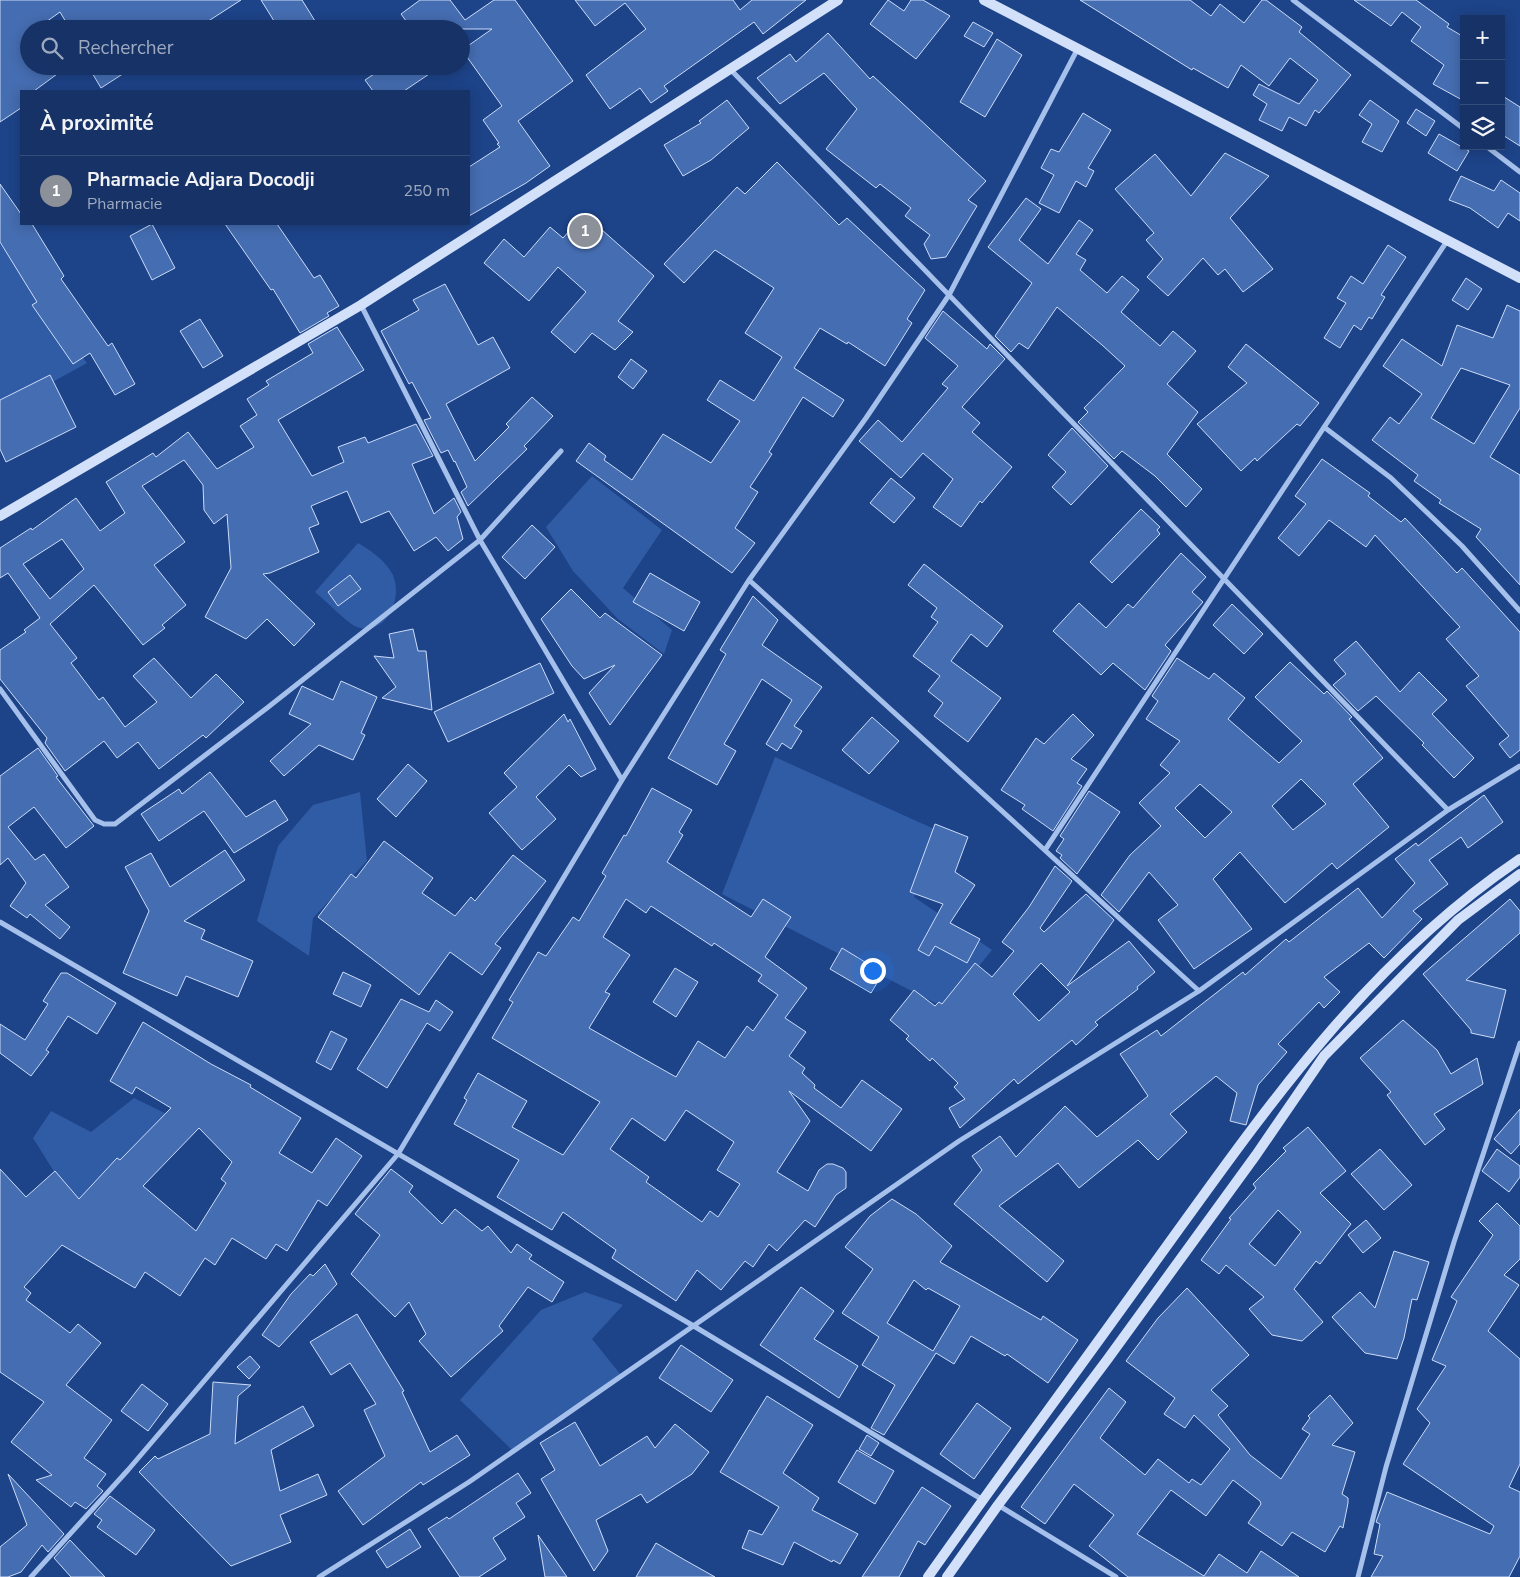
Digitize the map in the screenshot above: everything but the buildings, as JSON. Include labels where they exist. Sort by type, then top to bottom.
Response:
[{"type":"street","points":[[0,516],[361,305],[838,0]]},
{"type":"street","points":[[984,0],[1077,50],[1520,278]]},
{"type":"street","points":[[1293,0],[1460,126]]},
{"type":"street","points":[[31,1577],[128,1470],[398,1154],[622,780],[749,580],[866,418],[949,294],[1077,50]]},
{"type":"street","points":[[730,69],[1448,810]]},
{"type":"street","points":[[1491,150],[1520,172]]},
{"type":"street","points":[[1045,850],[1447,241]]},
{"type":"street","points":[[361,305],[480,540],[622,780]]},
{"type":"street","points":[[1324,427],[1391,478],[1462,546],[1520,611]]},
{"type":"street","points":[[0,689],[95,820],[104,824],[114,824],[261,713],[480,540],[561,451]]},
{"type":"street","points":[[749,580],[1200,990]]},
{"type":"street","points":[[319,1577],[469,1482],[959,1140],[1200,990],[1448,810],[1520,766]]},
{"type":"street","points":[[928,1577],[1240,1144],[1314,1048],[1381,974],[1443,917],[1483,884],[1520,859]]},
{"type":"street","points":[[947,1577],[998,1505],[1193,1242],[1324,1056],[1458,920],[1520,874]]},
{"type":"street","points":[[0,922],[692,1325],[983,1500]]},
{"type":"street","points":[[1358,1577],[1386,1467],[1448,1261],[1520,1043]]},
{"type":"street","points":[[998,1505],[1116,1577]]},
{"type":"shaded area","points":[[0,244],[87,363],[0,411]]},
{"type":"shaded area","points":[[592,476],[662,530],[623,588],[672,630],[664,654],[618,619],[573,571],[546,527]]},
{"type":"shaded area","points":[[358,543],[376,555],[387,566],[394,579],[396,590],[395,601],[385,620],[377,626],[368,629],[353,625],[315,592]]},
{"type":"shaded area","points":[[775,757],[943,833],[914,897],[992,950],[945,1008],[722,894]]},
{"type":"shaded area","points":[[360,792],[367,861],[313,918],[309,956],[257,921],[278,846],[313,805]]},
{"type":"shaded area","points":[[134,1098],[181,1121],[88,1211],[58,1178],[33,1138],[51,1111],[91,1132]]},
{"type":"shaded area","points":[[585,1292],[623,1305],[592,1339],[621,1375],[513,1451],[460,1400],[541,1310]]},
{"type":"place","name":"Pharmacie Adjara Docodji","points":[[585,231]]}]
